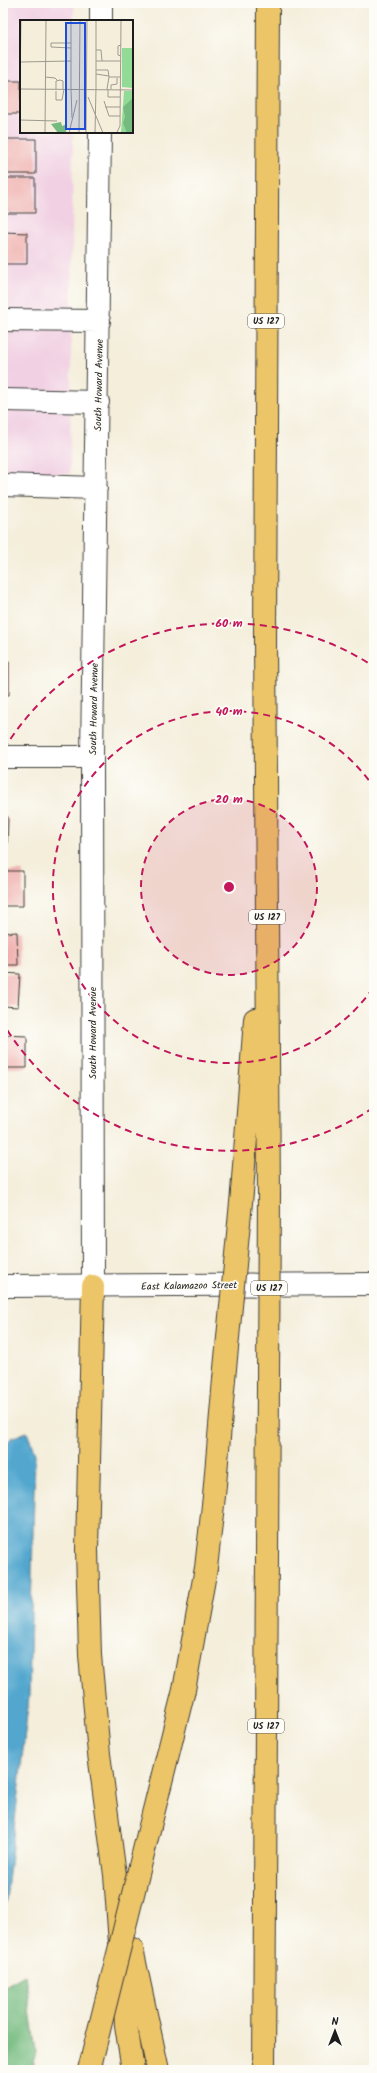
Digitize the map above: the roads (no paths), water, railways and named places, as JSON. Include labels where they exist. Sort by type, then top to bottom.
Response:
[{"type":"highway","name":"US 127","points":[[264,2070],[269,1194],[265,640],[268,3]]},
{"type":"highway","points":[[89,2070],[184,1690],[206,1568],[242,1192],[257,998],[265,640]]},
{"type":"highway","points":[[93,1286],[87,1550],[89,1633],[99,1754],[115,1875],[126,2025],[133,2070]]},
{"type":"highway","points":[[115,1875],[158,2070]]},
{"type":"street","points":[[101,3],[101,20]]},
{"type":"street","name":"South Howard Avenue","points":[[93,1286],[92,757],[98,402],[100,133]]},
{"type":"street","points":[[3,320],[99,321]]},
{"type":"street","points":[[3,400],[98,402]]},
{"type":"street","points":[[3,485],[96,488]]},
{"type":"street","points":[[3,757],[92,757]]},
{"type":"street","name":"East Kalamazoo Street","points":[[3,1286],[374,1284]]},
{"type":"water","points":[[27,1432],[35,1454],[29,1697],[3,1926],[3,1450],[11,1438]]}]
